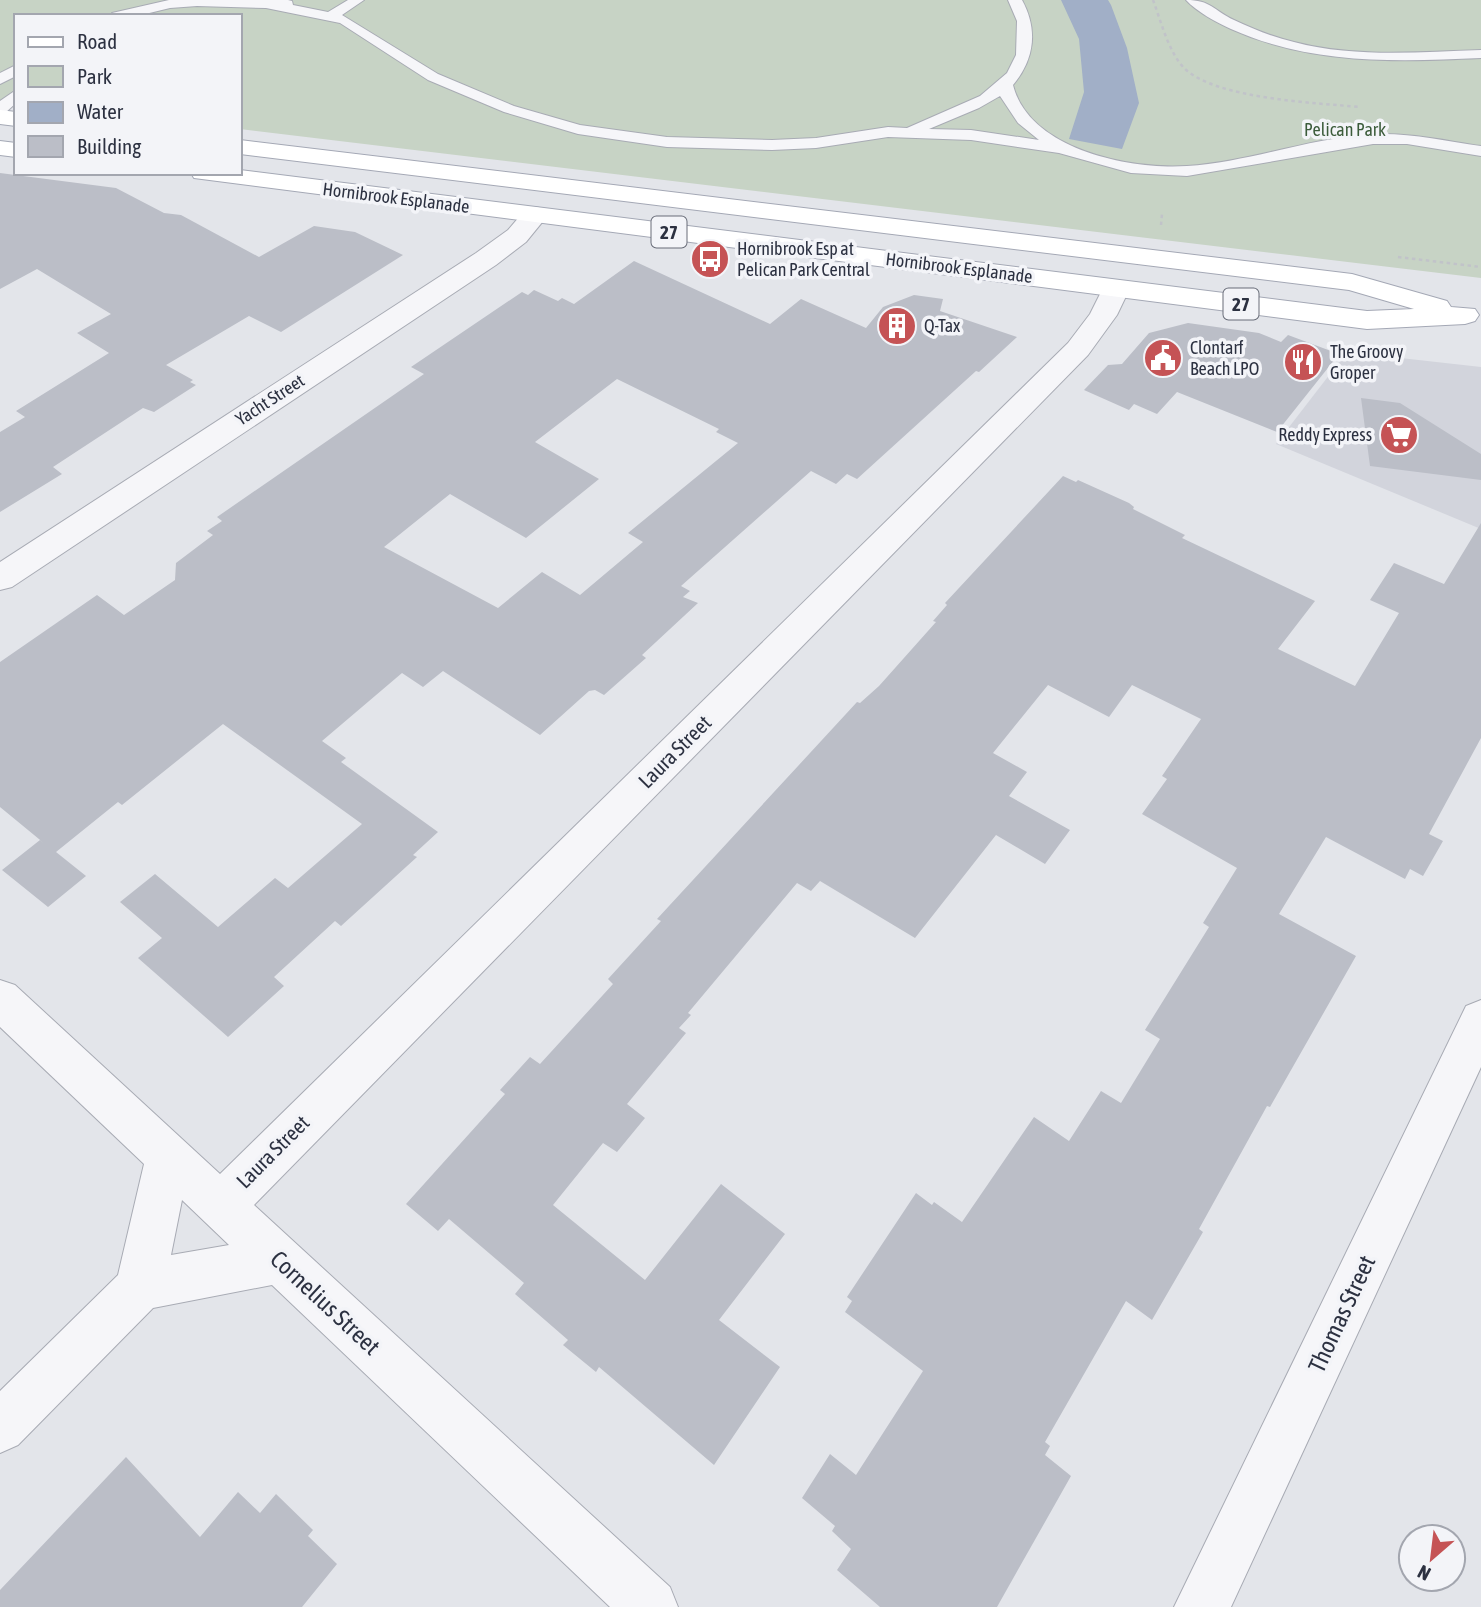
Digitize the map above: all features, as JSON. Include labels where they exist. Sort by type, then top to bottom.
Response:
[{"type":"main road","name":"Hornibrook Esplanade","points":[[242,147],[1352,282],[1473,316]]},
{"type":"main road","name":"Hornibrook Esplanade","points":[[219,175],[1367,320],[1473,316]]},
{"type":"street","name":"Yacht Street","points":[[0,578],[486,259],[517,236],[535,215]]},
{"type":"street","name":"Laura Street","points":[[220,1205],[1078,349],[1102,315],[1116,288]]},
{"type":"street","name":"Cornelius Street","points":[[0,999],[650,1607]]},
{"type":"street","name":"Thomas Street","points":[[1202,1607],[1481,1020]]},
{"type":"street","points":[[139,1288],[169,1157]]},
{"type":"street","points":[[0,1427],[139,1288],[171,1279],[278,1260]]},
{"type":"lane","points":[[126,14],[197,2],[271,5],[328,4],[357,0]]},
{"type":"lane","points":[[909,132],[981,100],[1005,85],[1025,52],[1027,38],[1023,11],[1015,0]]},
{"type":"lane","points":[[1194,0],[1232,26],[1267,40],[1317,52],[1374,58],[1481,54]]},
{"type":"lane","points":[[328,4],[409,64],[509,109],[578,129],[667,142],[730,145],[816,143],[909,132],[981,136],[1060,148],[1131,168],[1187,171],[1373,139],[1428,141],[1481,150]]},
{"type":"lane","points":[[1005,85],[1007,99],[1023,121],[1060,148]]},
{"type":"lane","points":[[0,110],[14,96]]},
{"type":"path","points":[[1153,0],[1182,66],[1201,80],[1223,88],[1264,95],[1369,107]]},
{"type":"shaded area","points":[[1347,352],[1481,367],[1481,529],[1276,444]]},
{"type":"green space","name":"Pelican Park","points":[[0,0],[1481,0],[1481,278],[242,129],[242,14],[14,14],[14,102],[0,100]]},
{"type":"water","points":[[1061,0],[1108,0],[1111,5],[1127,48],[1139,103],[1122,149],[1069,139],[1084,92],[1079,39]]},
{"type":"building","points":[[0,173],[116,188],[164,213],[181,215],[259,257],[314,226],[355,232],[403,255],[281,332],[249,316],[166,365],[193,380],[190,382],[196,385],[154,412],[143,408],[53,467],[62,474],[0,512],[0,432],[25,417],[16,411],[109,353],[77,333],[111,314],[37,269],[0,289]]},
{"type":"building","points":[[634,261],[770,324],[801,299],[866,328],[883,307],[914,295],[943,299],[940,311],[1017,337],[857,479],[847,474],[836,484],[811,471],[681,586],[690,591],[683,597],[698,603],[642,655],[646,658],[604,695],[595,690],[589,691],[540,735],[443,671],[423,687],[402,673],[322,741],[346,758],[341,762],[438,832],[413,855],[417,857],[341,926],[335,921],[274,977],[284,986],[228,1037],[138,958],[162,938],[120,902],[155,874],[218,927],[275,878],[288,888],[362,824],[223,724],[122,805],[118,802],[56,852],[86,876],[48,907],[2,870],[40,840],[45,844],[0,807],[0,662],[97,595],[124,615],[175,580],[176,563],[213,535],[207,531],[222,521],[217,517],[424,374],[411,367],[522,292],[528,295],[534,290],[558,301],[562,298],[574,304]],"holes":[[[617,379],[719,429],[716,432],[738,443],[628,533],[643,542],[580,595],[542,572],[498,608],[384,547],[450,494],[526,538],[599,479],[535,442]]]},
{"type":"building","points":[[1188,323],[1259,333],[1281,342],[1288,335],[1339,354],[1277,432],[1177,392],[1157,414],[1134,404],[1129,410],[1084,390],[1108,365],[1122,364],[1149,333]]},
{"type":"building","name":"Reddy Express","points":[[1361,398],[1400,403],[1481,454],[1481,480],[1370,466]]},
{"type":"building","points":[[1063,476],[1129,503],[1133,509],[1185,535],[1182,538],[1315,601],[1278,649],[1355,686],[1399,613],[1370,600],[1394,563],[1444,584],[1481,523],[1481,738],[1429,834],[1443,841],[1423,876],[1410,869],[1405,879],[1326,837],[1279,914],[1356,956],[1270,1107],[1267,1106],[1199,1229],[1203,1232],[1152,1320],[1126,1301],[1045,1442],[1050,1446],[1045,1455],[1071,1476],[997,1607],[880,1607],[837,1570],[851,1549],[832,1531],[835,1526],[802,1498],[830,1454],[856,1475],[923,1371],[845,1312],[852,1301],[847,1297],[916,1193],[962,1222],[1034,1117],[1069,1141],[1101,1091],[1121,1103],[1160,1039],[1145,1030],[1209,927],[1203,923],[1237,868],[1142,814],[1167,779],[1162,776],[1201,719],[1132,685],[1109,717],[1048,685],[993,753],[1027,772],[1009,796],[1070,830],[1045,864],[996,835],[915,938],[820,881],[811,891],[797,883],[688,1013],[691,1015],[679,1028],[686,1033],[627,1104],[645,1118],[617,1152],[603,1143],[553,1205],[645,1280],[721,1184],[785,1234],[719,1320],[780,1367],[714,1465],[599,1367],[596,1372],[563,1345],[568,1340],[515,1294],[524,1283],[449,1219],[438,1231],[406,1204],[505,1094],[500,1090],[530,1057],[540,1064],[613,984],[608,979],[661,921],[657,919],[857,702],[860,703],[879,686],[936,622],[933,621],[947,605],[945,603]]},
{"type":"building","points":[[126,1457],[200,1537],[238,1492],[260,1513],[276,1494],[313,1530],[308,1536],[337,1564],[302,1607],[0,1607],[0,1590]]},
{"type":"place","name":"Hornibrook Esp at Pelican Park Central","points":[[710,259]]},
{"type":"place","name":"Q-Tax","points":[[897,326]]},
{"type":"place","name":"Clontarf Beach LPO","points":[[1163,358]]},
{"type":"place","name":"The Groovy Groper","points":[[1303,362]]},
{"type":"place","name":"Reddy Express","points":[[1399,435]]}]
